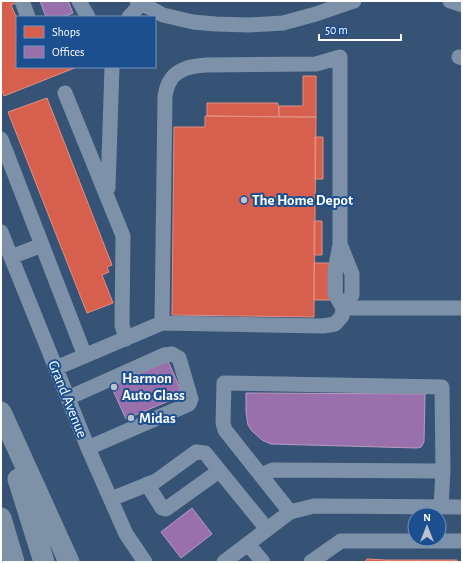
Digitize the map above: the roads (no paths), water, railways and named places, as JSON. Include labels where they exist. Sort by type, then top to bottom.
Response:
[{"type":"highway","points":[[1,412],[69,562]]},
{"type":"highway","points":[[1,431],[23,494],[44,562]]},
{"type":"highway","points":[[1,518],[14,562]]},
{"type":"street","points":[[22,1],[28,16]]},
{"type":"street","points":[[79,1],[87,16]]},
{"type":"street","points":[[130,16],[139,3],[163,15],[194,22],[266,25],[300,19],[354,1]]},
{"type":"street","points":[[450,1],[462,5]]},
{"type":"street","points":[[56,368],[162,323],[323,326],[335,324],[342,316],[343,308],[352,295],[352,274],[340,244],[340,57],[316,64],[192,66],[178,72],[170,80],[165,96],[162,323]]},
{"type":"street","points":[[107,194],[112,68]]},
{"type":"street","points":[[65,93],[123,236],[122,325],[126,338]]},
{"type":"street","points":[[1,141],[85,356]]},
{"type":"street","name":"Grand Avenue","points":[[1,232],[88,448],[126,534],[145,562]]},
{"type":"street","points":[[11,257],[42,245]]},
{"type":"street","points":[[343,308],[462,308]]},
{"type":"street","points":[[68,398],[164,355],[172,354],[179,358],[191,399],[189,404],[88,448]]},
{"type":"street","points":[[224,562],[290,512],[314,506],[441,507],[443,471],[442,387],[224,383],[225,430],[290,512]]},
{"type":"street","points":[[111,499],[156,481],[196,452],[205,453],[267,529]]},
{"type":"street","points":[[261,475],[273,470],[443,471]]},
{"type":"street","points":[[147,484],[162,508],[166,509],[219,471]]},
{"type":"street","points":[[447,507],[462,508]]},
{"type":"street","points":[[311,562],[341,541],[462,541]]},
{"type":"street","points":[[248,544],[262,562]]},
{"type":"place","name":"The Home Depot","points":[[244,200]]},
{"type":"place","name":"Harmon Auto Glass","points":[[114,387]]},
{"type":"place","name":"Midas","points":[[131,418]]}]
